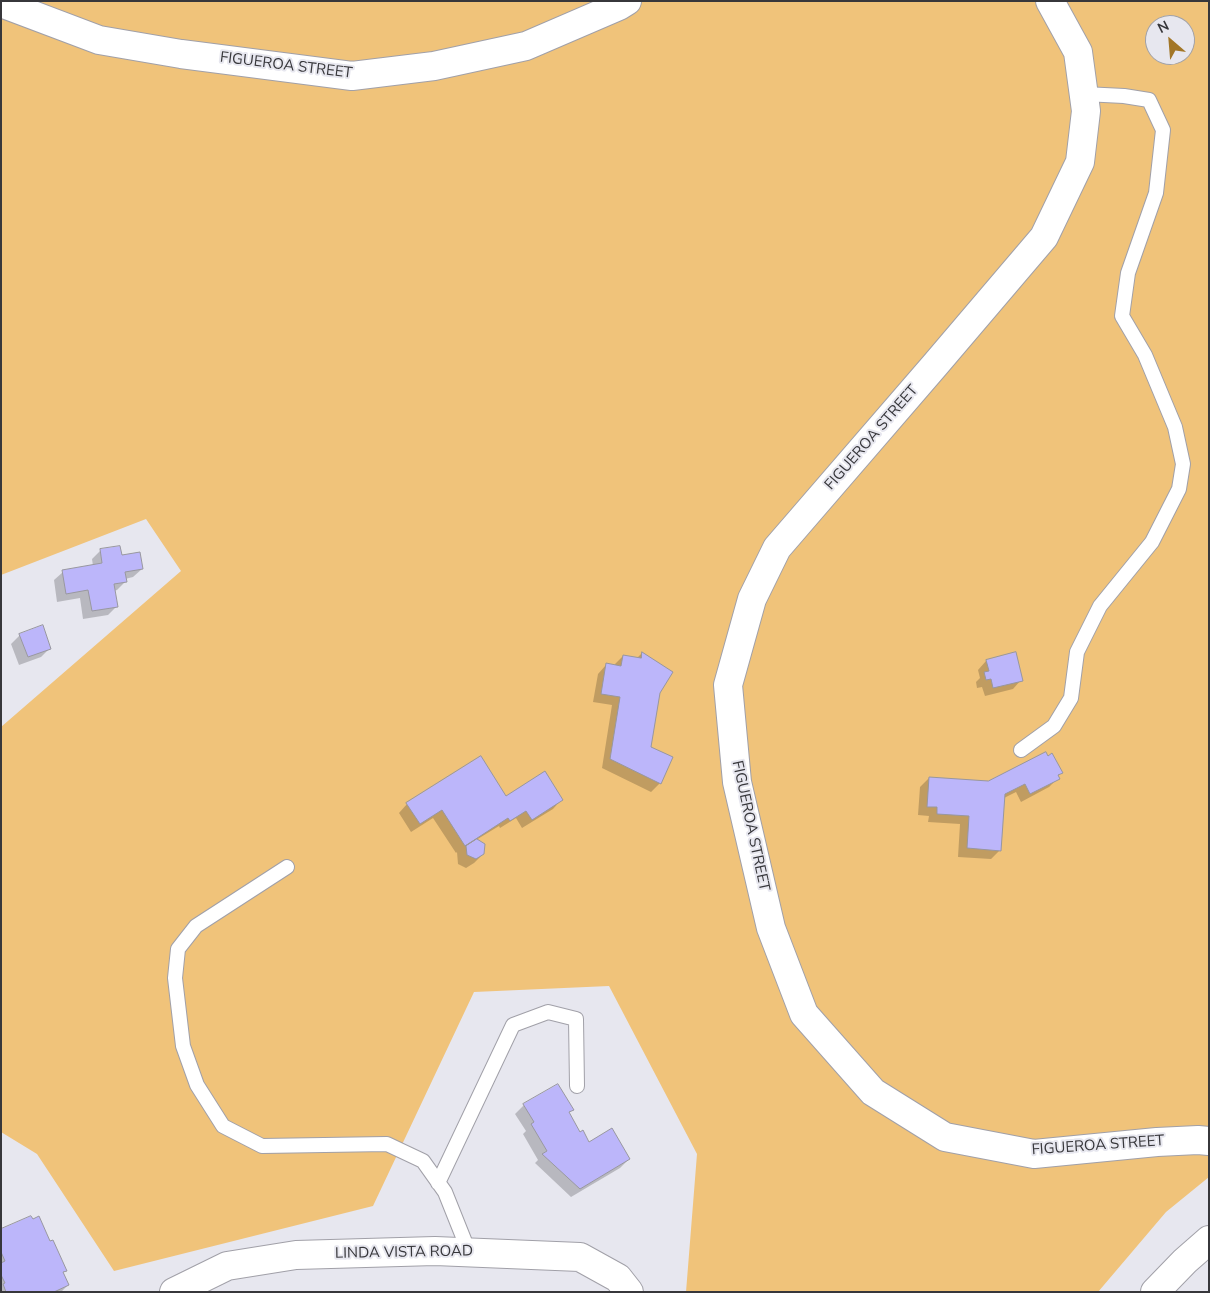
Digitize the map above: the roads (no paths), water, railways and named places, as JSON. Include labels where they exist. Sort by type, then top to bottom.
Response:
[{"type":"street","name":"FIGUEROA STREET","points":[[1,3],[99,40],[181,54],[352,76],[434,66],[526,46],[627,1]]},
{"type":"street","name":"FIGUEROA STREET","points":[[1050,1],[1078,52],[1086,111],[1080,162],[1044,237],[777,548],[752,599],[728,685],[737,782],[771,928],[804,1014],[873,1092],[945,1137],[1034,1154],[1165,1142],[1209,1141]]},
{"type":"street","points":[[1155,1292],[1185,1261],[1209,1240]]},
{"type":"street","name":"LINDA VISTA ROAD","points":[[174,1292],[227,1266],[296,1255],[435,1251],[580,1257],[618,1278],[629,1292]]},
{"type":"lane","points":[[1021,750],[1054,726],[1071,698],[1077,652],[1100,606],[1152,542],[1179,489],[1183,464],[1175,427],[1145,355],[1122,316],[1128,273],[1156,193],[1163,130],[1149,100],[1124,96],[1084,94]]},
{"type":"lane","points":[[287,867],[196,926],[178,948],[175,978],[184,1046],[197,1085],[224,1126],[262,1146],[387,1144],[423,1160],[445,1192],[469,1252]]},
{"type":"lane","points":[[438,1183],[513,1025],[548,1012],[576,1019],[577,1086]]}]
